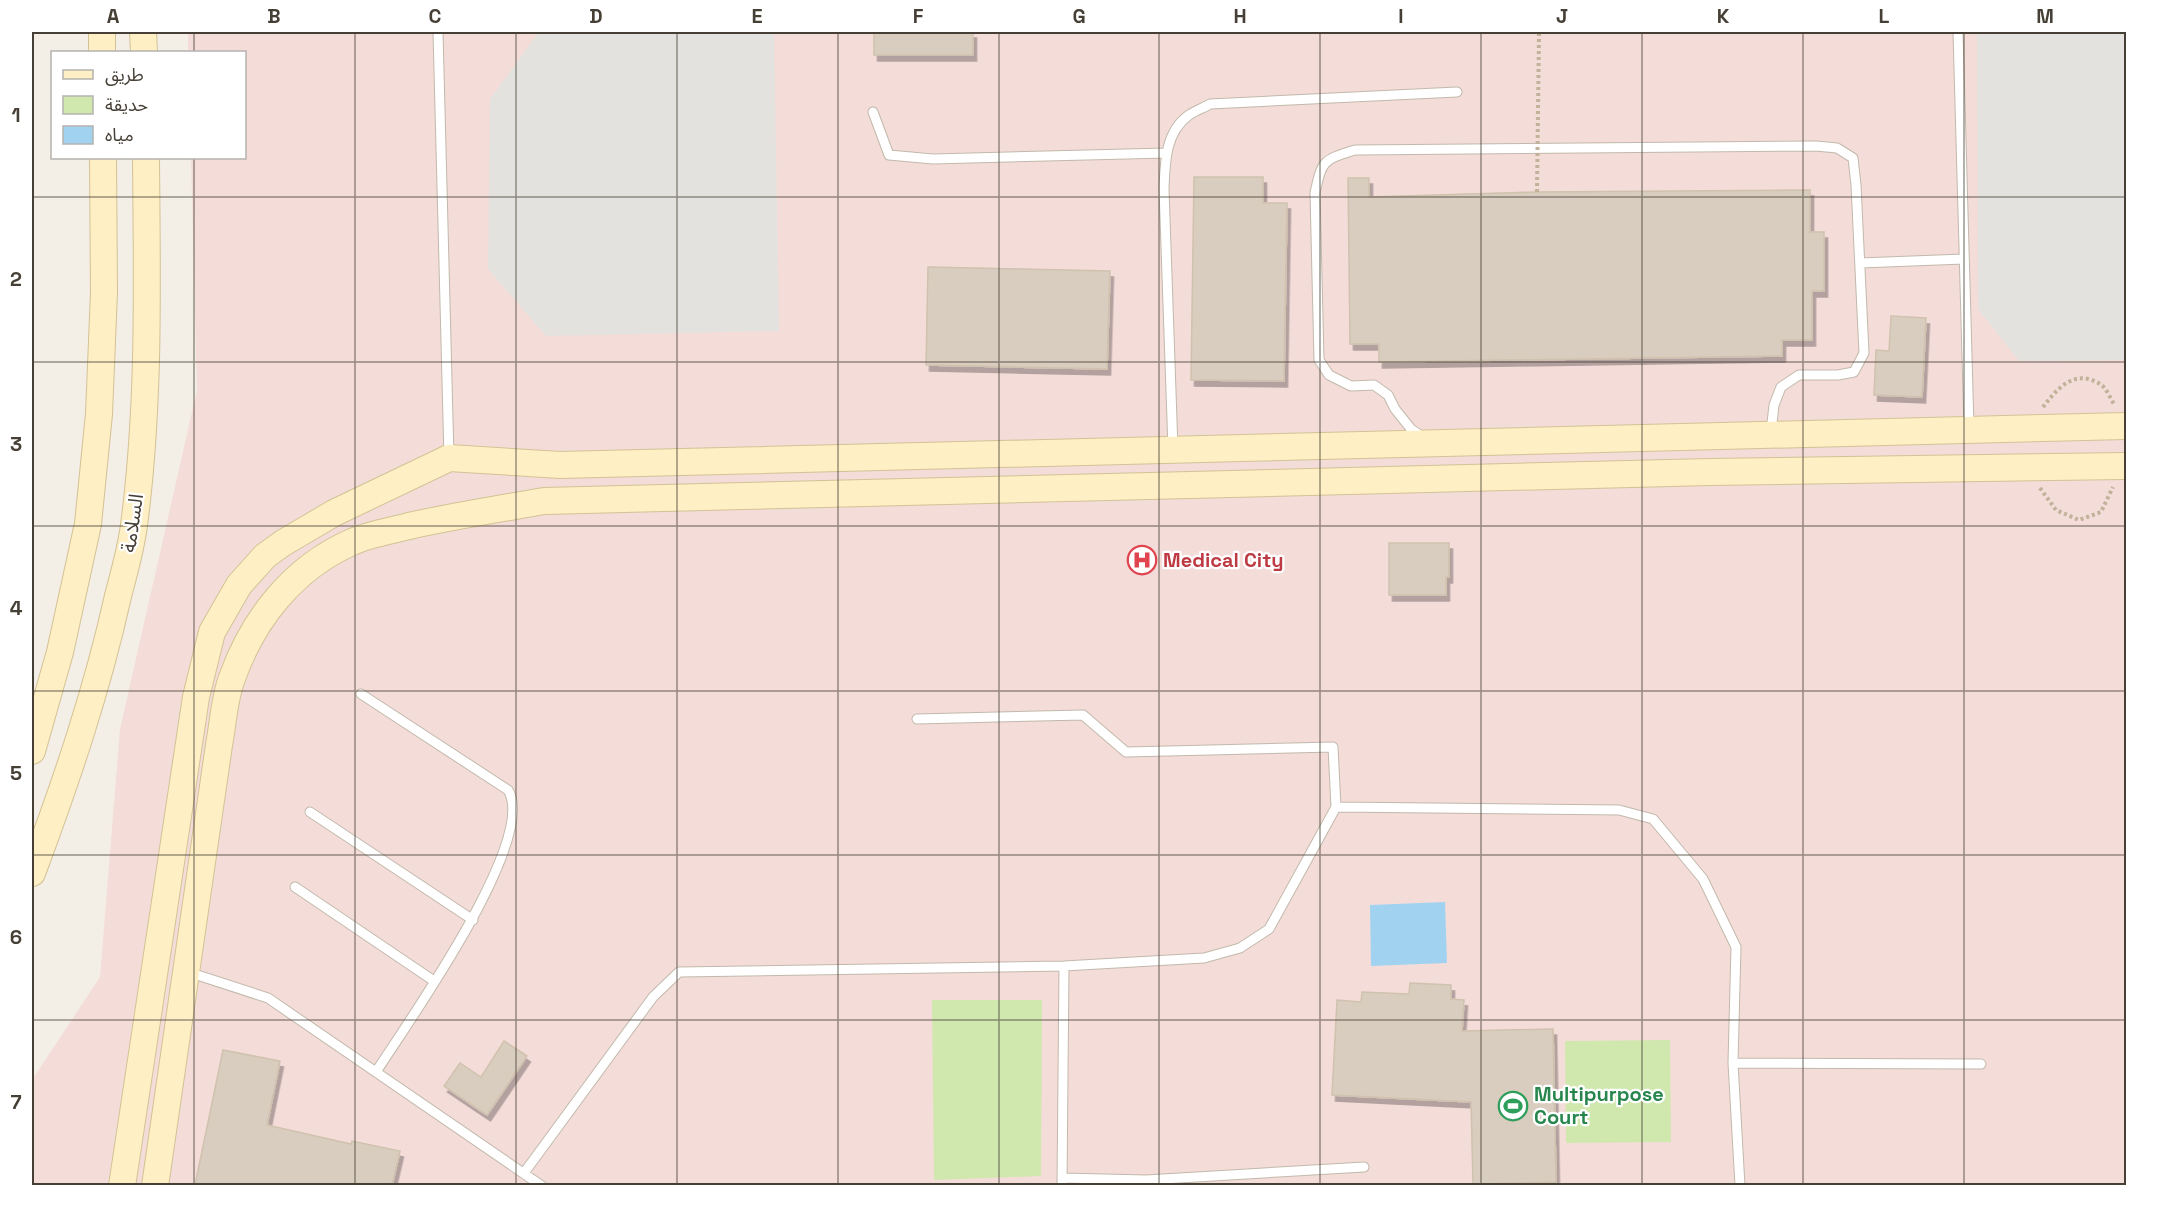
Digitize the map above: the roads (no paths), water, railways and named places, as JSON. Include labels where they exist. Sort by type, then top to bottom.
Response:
[{"type":"street","points":[[102,32],[102,51]]},
{"type":"street","points":[[143,32],[144,51]]},
{"type":"street","points":[[32,751],[60,652],[88,524],[99,414],[104,303],[104,159]]},
{"type":"street","name":"السلامة","points":[[32,873],[65,784],[104,662],[134,527],[144,416],[147,296],[146,159]]},
{"type":"street","points":[[122,1185],[196,697],[212,632],[238,585],[265,556],[334,513],[449,458],[560,465],[2025,429],[2123,419]]},
{"type":"street","points":[[155,1185],[219,745],[231,680],[255,626],[286,586],[313,565],[351,542],[384,532],[465,514],[544,501],[1710,472],[2026,468],[2123,473]]},
{"type":"street","points":[[334,513],[351,542]]},
{"type":"lane","points":[[438,32],[449,458]]},
{"type":"lane","points":[[1958,32],[1969,430]]},
{"type":"lane","points":[[1173,450],[1164,189],[1171,136],[1187,116],[1210,104],[1457,92]]},
{"type":"lane","points":[[873,112],[889,155],[933,159],[1167,153]]},
{"type":"lane","points":[[1432,444],[1411,429],[1395,409],[1388,395],[1374,385],[1351,386],[1329,375],[1319,360],[1315,193],[1320,171],[1330,158],[1354,150],[1816,146],[1838,148],[1853,158],[1864,353],[1854,372],[1838,375],[1799,375],[1781,387],[1774,405],[1771,435]]},
{"type":"lane","points":[[1860,263],[1964,259]]},
{"type":"lane","points":[[361,694],[508,790],[513,810],[507,845],[473,920],[376,1072]]},
{"type":"lane","points":[[524,1173],[653,997],[679,972],[1064,966],[1204,958],[1240,948],[1269,929],[1336,807],[1333,747],[1126,752],[1083,715],[917,718]]},
{"type":"lane","points":[[1336,807],[1619,810],[1653,819],[1702,879],[1736,947],[1733,1063],[1740,1185]]},
{"type":"lane","points":[[310,812],[473,920]]},
{"type":"lane","points":[[295,887],[434,981]]},
{"type":"lane","points":[[1064,966],[1062,1182],[1146,1183],[1364,1167]]},
{"type":"lane","points":[[186,972],[268,998],[542,1185]]},
{"type":"lane","points":[[1733,1063],[1981,1064]]},
{"type":"water","points":[[1445,902],[1447,963],[1371,966],[1370,905]]},
{"type":"place","name":"Medical City","points":[[1142,560]]},
{"type":"place","name":"Multipurpose Court","points":[[1513,1106]]}]
